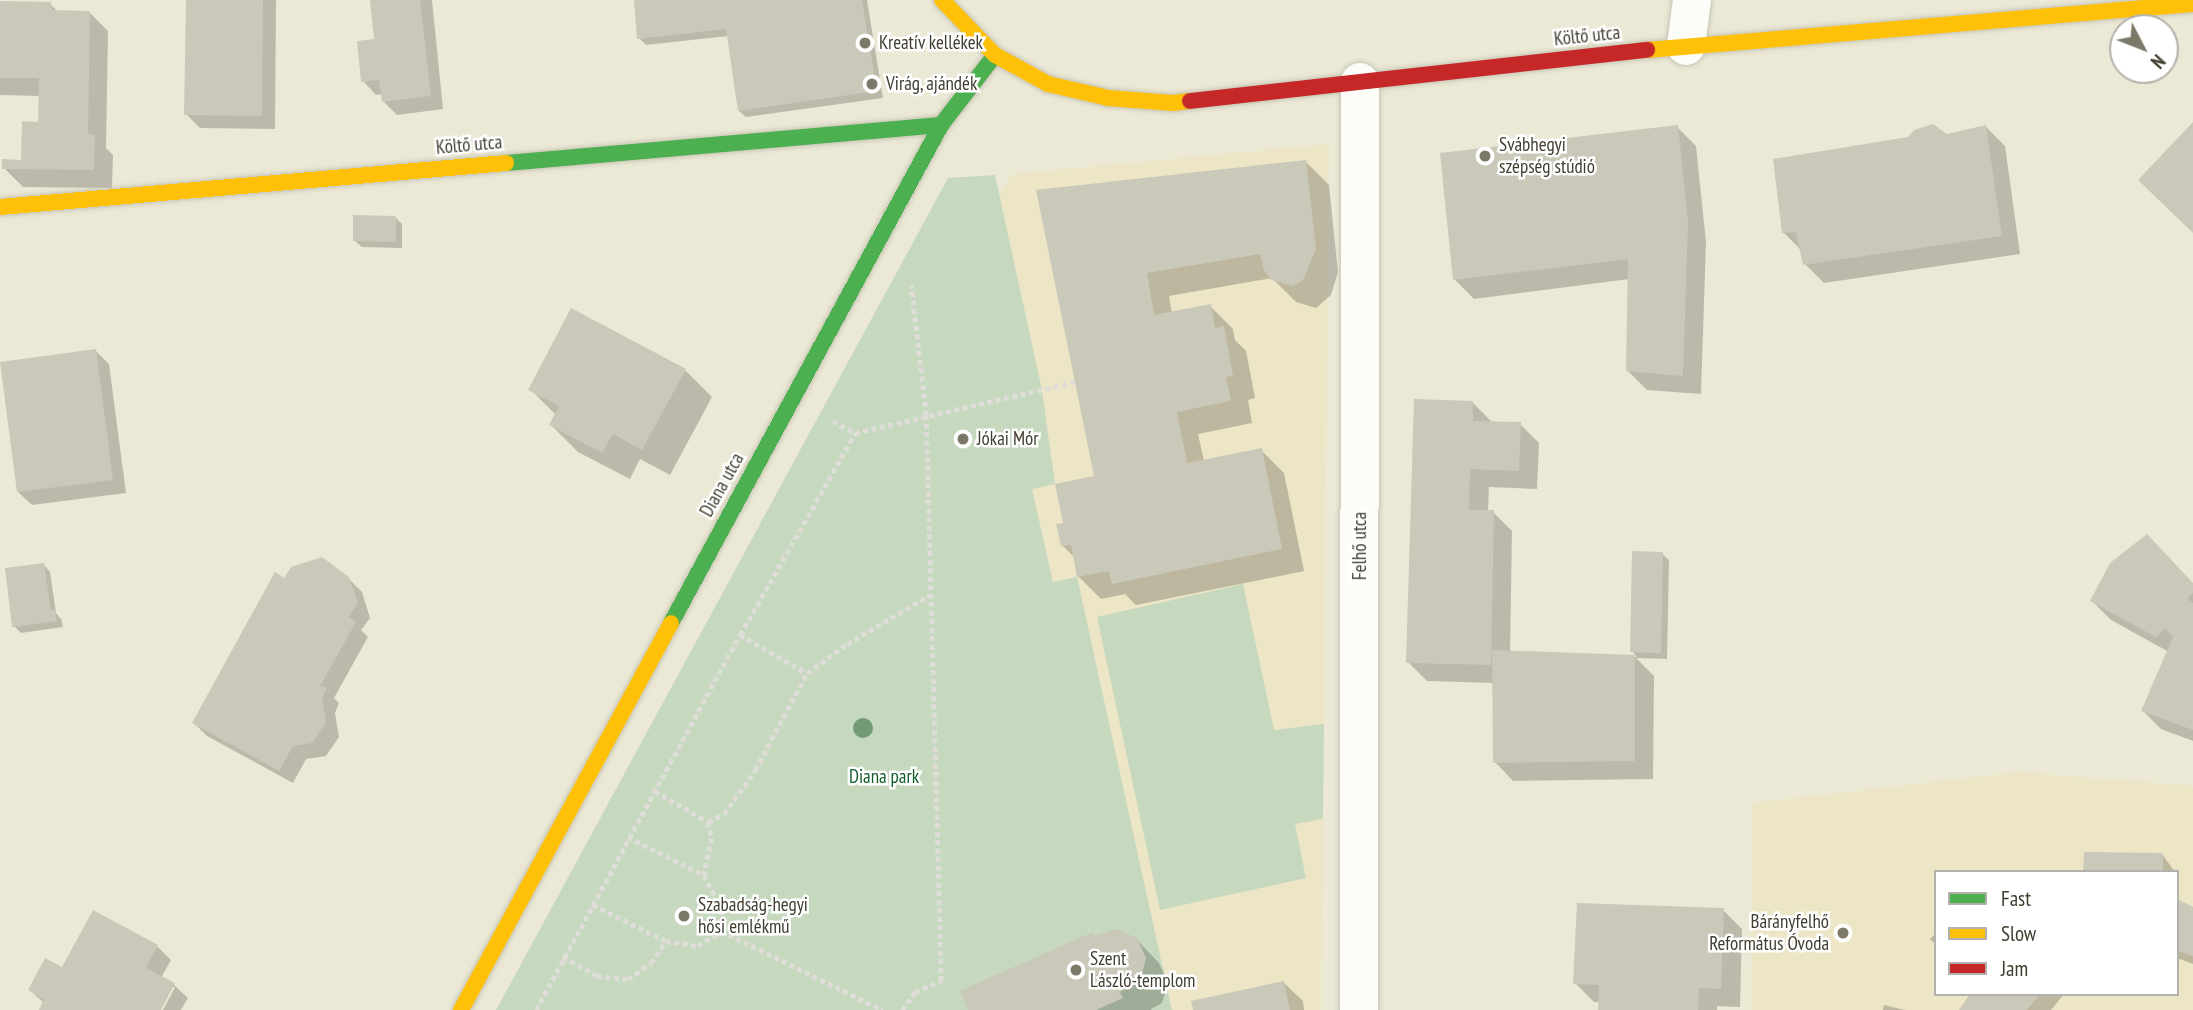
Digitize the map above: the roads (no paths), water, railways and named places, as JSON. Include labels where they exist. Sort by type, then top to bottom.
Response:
[{"type":"street","points":[[942,0],[995,55]]},
{"type":"street","points":[[1686,46],[1692,0]]},
{"type":"street","name":"Költő utca","points":[[995,55],[1048,84],[1108,98],[1160,102],[1686,46],[2193,4]]},
{"type":"street","name":"Diana utca","points":[[461,1010],[942,125],[995,55]]},
{"type":"street","name":"Felhő utca","points":[[1359,1010],[1360,82]]},
{"type":"street","name":"Költő utca","points":[[0,207],[942,125]]},
{"type":"place","name":"Kreatív kellékek","points":[[865,43]]},
{"type":"place","name":"Virág, ajándék","points":[[872,84]]},
{"type":"place","name":"Svábhegyi szépség stúdió","points":[[1485,156]]},
{"type":"place","name":"Jókai Mór","points":[[963,439]]},
{"type":"place","name":"Szabadság-hegyi hősi emlékmű","points":[[684,916]]},
{"type":"place","name":"Bárányfelhő Református Óvoda","points":[[1843,933]]},
{"type":"place","name":"Szent László-templom","points":[[1076,970]]},
{"type":"park label","name":"Diana park","points":[[884,777]]}]
